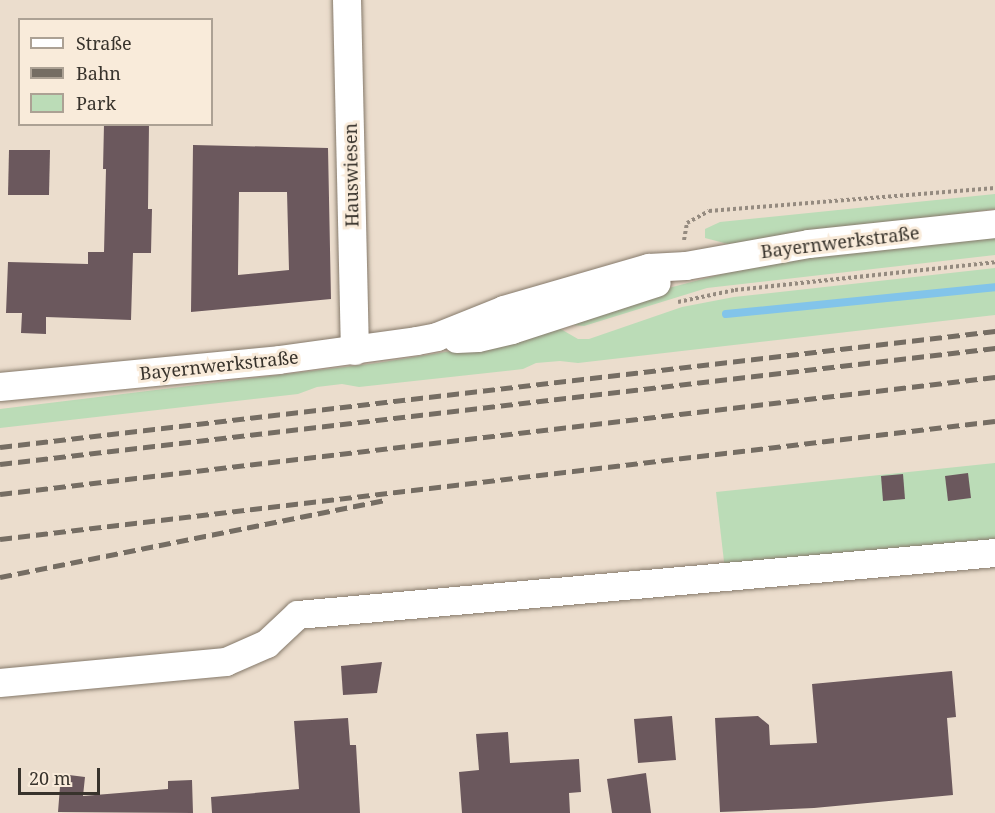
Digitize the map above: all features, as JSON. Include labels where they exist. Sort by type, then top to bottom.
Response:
[{"type":"street","name":"Hauswiesen","points":[[347,0],[355,351]]},
{"type":"street","name":"Bayernwerkstraße","points":[[0,387],[355,351],[437,337],[494,314],[649,268],[686,266],[809,243],[995,224]]},
{"type":"street","points":[[0,683],[226,662],[267,644],[298,615],[995,553]]},
{"type":"path","points":[[686,266],[683,231],[687,223],[709,211],[995,188]]},
{"type":"path","points":[[669,304],[693,297],[735,290],[995,262]]},
{"type":"green space","points":[[995,194],[995,209],[728,244],[705,238],[705,229],[720,222]]},
{"type":"green space","points":[[995,237],[995,255],[707,288],[584,326],[574,325],[571,319],[634,297],[726,273],[794,259]]},
{"type":"green space","points":[[995,268],[995,315],[578,363],[560,361],[536,363],[523,369],[359,387],[342,384],[317,387],[298,394],[0,428],[0,409],[377,363],[507,342],[559,328],[578,339],[589,339],[682,307],[734,297]]},
{"type":"green space","points":[[995,463],[995,553],[726,579],[716,492]]},
{"type":"building","points":[[104,126],[149,126],[148,209],[152,209],[151,253],[133,253],[131,320],[46,317],[46,334],[21,333],[22,313],[6,313],[8,262],[88,264],[88,252],[104,252],[106,169],[103,169]]},
{"type":"building","points":[[193,145],[328,148],[331,299],[191,312]],"holes":[[[239,192],[287,192],[289,270],[238,275]]]},
{"type":"building","points":[[9,150],[50,150],[49,195],[8,195]]},
{"type":"building","points":[[968,473],[971,498],[948,501],[945,476]]},
{"type":"building","points":[[903,474],[905,499],[883,501],[881,476]]},
{"type":"building","points":[[382,662],[377,693],[343,695],[341,666]]},
{"type":"building","points":[[952,671],[956,717],[947,718],[953,795],[814,808],[720,812],[715,718],[758,716],[769,725],[770,745],[817,743],[812,684]]},
{"type":"building","points":[[672,716],[676,760],[638,763],[634,719]]},
{"type":"building","points":[[348,718],[350,745],[356,745],[360,813],[212,813],[211,797],[299,789],[294,721]]},
{"type":"building","points":[[508,732],[510,763],[579,759],[581,792],[569,793],[570,813],[462,813],[459,772],[479,770],[476,734]]},
{"type":"building","points":[[646,773],[651,813],[612,813],[607,779]]},
{"type":"building","points":[[61,774],[85,777],[83,796],[168,789],[168,781],[192,780],[193,813],[58,812]]},
{"type":"waterway","points":[[726,314],[995,287]]},
{"type":"railway","points":[[0,447],[995,331]]},
{"type":"railway","points":[[0,464],[995,348]]},
{"type":"railway","points":[[0,494],[995,377]]},
{"type":"railway","points":[[0,539],[995,421]]},
{"type":"railway","points":[[0,577],[386,500]]}]
